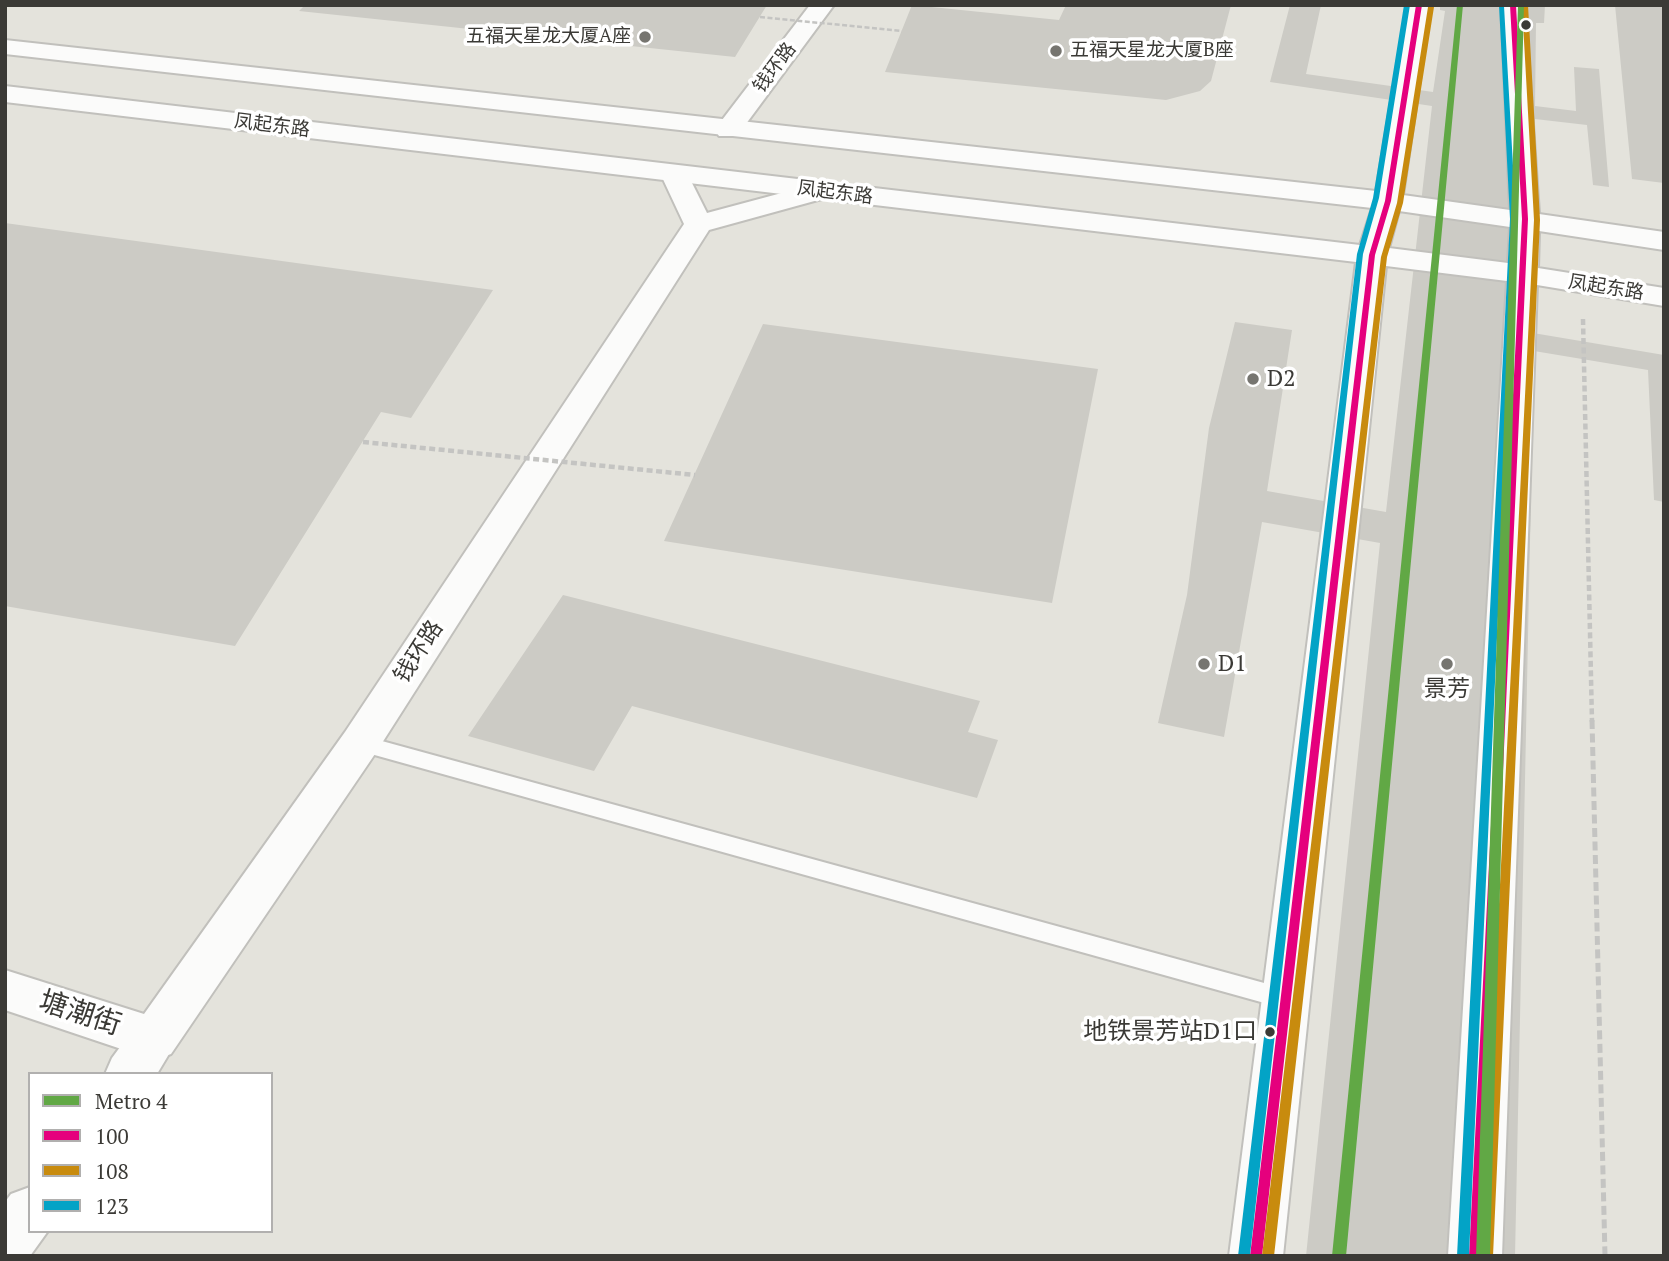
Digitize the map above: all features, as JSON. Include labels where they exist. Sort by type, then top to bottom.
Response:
[{"type":"main road","name":"钱环路","points":[[728,130],[822,5]]},
{"type":"main road","points":[[1256,1256],[1372,255],[1388,201],[1419,5]]},
{"type":"main road","points":[[1475,1256],[1525,219],[1513,5]]},
{"type":"main road","points":[[5,47],[728,130],[1388,201],[1664,241]]},
{"type":"main road","name":"凤起东路","points":[[5,94],[1372,255],[1522,274],[1664,298]]},
{"type":"main road","points":[[675,175],[698,223],[818,191]]},
{"type":"main road","name":"钱环路","points":[[141,1056],[360,743],[698,223]]},
{"type":"main road","name":"塘潮街","points":[[5,990],[141,1056]]},
{"type":"main road","points":[[5,1246],[28,1215]]},
{"type":"lane","points":[[360,743],[1286,999]]},
{"type":"path","points":[[760,17],[902,31]]},
{"type":"path","points":[[1582,284],[1605,1256]]},
{"type":"path","points":[[363,442],[695,475]]},
{"type":"building","name":"五福天星龙大厦A座","points":[[305,5],[767,5],[735,57],[299,11]]},
{"type":"building","name":"五福天星龙大厦B座","points":[[912,5],[1059,20],[1066,5],[1231,5],[1211,81],[1200,91],[1166,100],[885,72]]},
{"type":"building","name":"景芳","points":[[1290,5],[1321,5],[1306,74],[1433,92],[1445,11],[1440,10],[1440,5],[1545,5],[1544,23],[1536,23],[1535,106],[1576,111],[1574,67],[1599,69],[1609,187],[1593,185],[1587,125],[1535,119],[1533,333],[1664,355],[1664,502],[1654,500],[1648,370],[1534,351],[1515,1256],[1306,1256],[1380,543],[1262,522],[1224,737],[1158,723],[1187,595],[1209,428],[1235,322],[1292,330],[1267,491],[1386,512],[1432,106],[1270,82]]},
{"type":"building","points":[[1615,5],[1664,5],[1664,183],[1632,179]]},
{"type":"building","points":[[5,223],[493,290],[411,418],[381,412],[235,646],[5,606]]},
{"type":"building","points":[[763,324],[1098,369],[1052,603],[664,541]]},
{"type":"building","points":[[563,595],[980,701],[968,732],[998,740],[977,798],[632,706],[594,771],[468,736]]},
{"type":"metro line","name":"4","points":[[1339,1256],[1460,5]]},
{"type":"metro line","name":"4","points":[[1483,1256],[1521,5]]},
{"type":"transit line","name":"123","points":[[1244,1255],[1360,254],[1376,198],[1407,5]]},
{"type":"transit line","name":"100","points":[[1256,1256],[1372,255],[1388,201],[1419,5]]},
{"type":"transit line","name":"100","points":[[1475,1256],[1525,219],[1513,5]]},
{"type":"transit line","name":"108","points":[[1487,1256],[1537,220],[1525,5]]},
{"type":"transit line","name":"123","points":[[1463,1255],[1513,219],[1501,6]]},
{"type":"transit line","name":"108","points":[[1268,1256],[1384,257],[1400,203],[1431,7]]},
{"type":"place","name":"五福天星龙大厦A座","points":[[645,37]]},
{"type":"place","name":"五福天星龙大厦B座","points":[[1056,51]]},
{"type":"place","name":"D2","points":[[1253,379]]},
{"type":"place","name":"D1","points":[[1204,664]]},
{"type":"place","name":"景芳","points":[[1447,664]]},
{"type":"place","name":"地铁景芳站D1口","points":[[1270,1032]]}]
